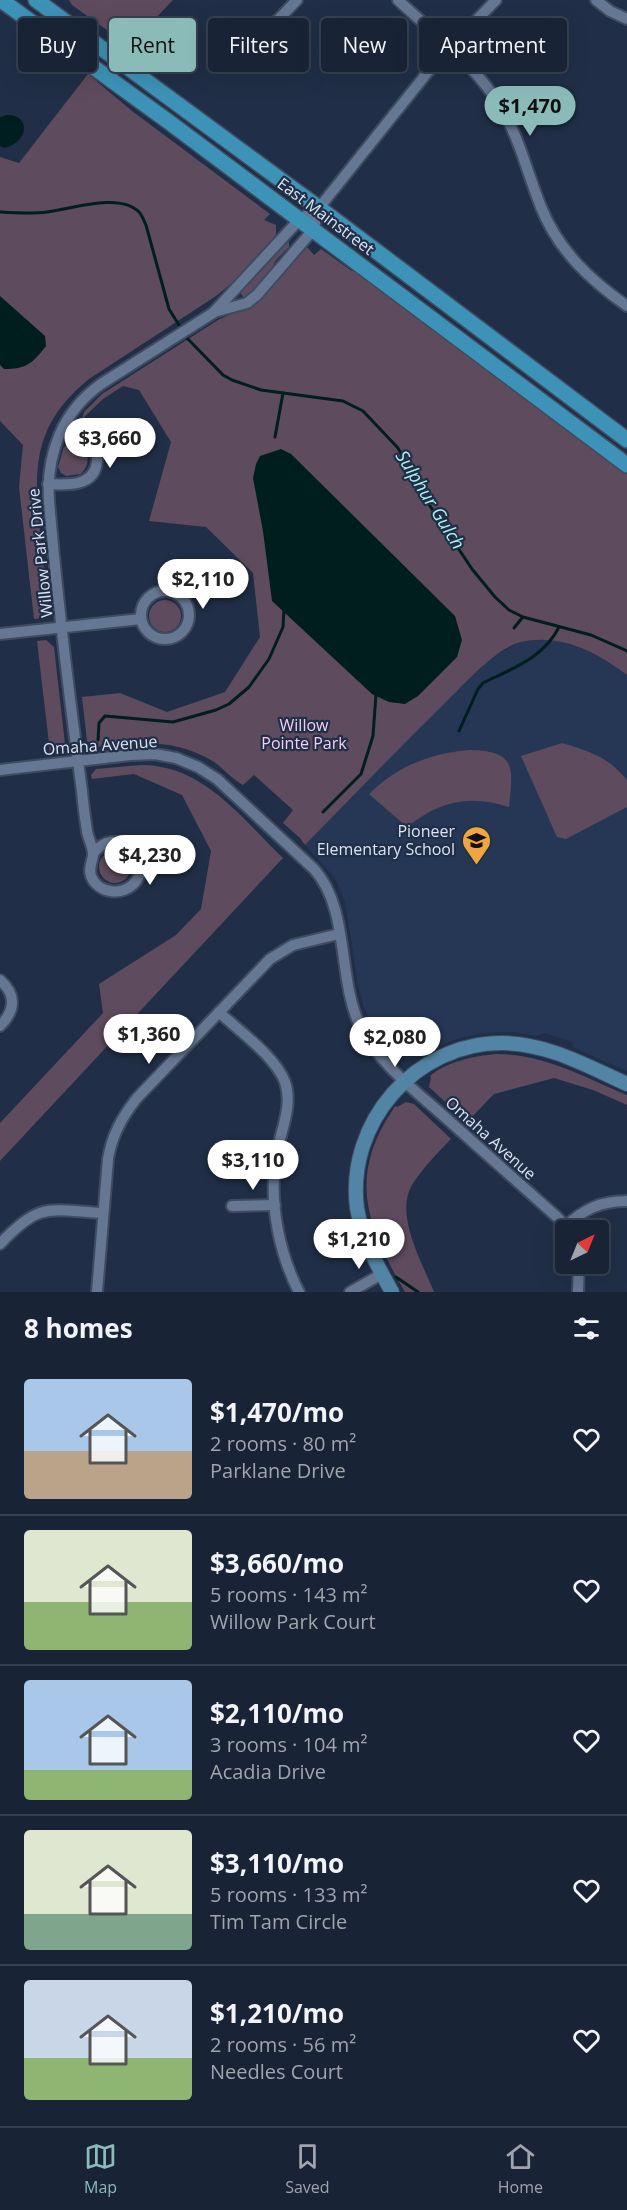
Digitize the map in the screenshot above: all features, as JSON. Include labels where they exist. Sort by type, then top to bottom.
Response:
[{"type":"main road","name":"East Mainstreet","points":[[1,0],[300,219],[627,465]]},
{"type":"main road","name":"East Mainstreet","points":[[43,2],[627,440]]},
{"type":"street","points":[[280,18],[297,0]]},
{"type":"street","points":[[398,0],[419,19]]},
{"type":"street","name":"Willow Park Drive","points":[[479,18],[496,0]]},
{"type":"street","points":[[596,0],[610,11],[627,19]]},
{"type":"street","name":"Willow Park Drive","points":[[213,313],[300,219],[319,208],[429,72]]},
{"type":"street","points":[[475,72],[502,110],[551,229],[577,266],[627,306]]},
{"type":"street","name":"Willow Park Drive","points":[[93,854],[87,832],[63,627],[48,484],[51,457],[63,427],[76,406],[91,392],[213,313],[252,300],[313,230],[319,208]]},
{"type":"street","points":[[48,484],[72,484],[84,481],[93,475],[97,463],[96,452],[89,441],[63,427]]},
{"type":"street","points":[[161,591],[177,594],[185,602],[189,612],[186,629],[172,639],[154,638],[145,630],[141,619],[144,603],[151,595],[161,591]]},
{"type":"street","points":[[0,634],[141,619]]},
{"type":"street","name":"Omaha Avenue","points":[[0,770],[130,755],[162,754],[188,762],[211,774],[319,874],[330,892],[349,993],[361,1027],[376,1050],[405,1081],[558,1220]]},
{"type":"street","points":[[112,842],[122,842],[130,846],[137,854],[140,863],[140,872],[136,882],[122,891],[112,892],[101,888],[91,876],[90,865],[93,854],[103,844],[112,842]]},
{"type":"street","points":[[97,1292],[110,1148],[123,1117],[137,1098],[279,952],[293,945],[339,934]]},
{"type":"street","points":[[0,980],[10,990],[13,1006],[8,1018],[0,1026]]},
{"type":"street","points":[[219,1012],[270,1060],[285,1084],[288,1106],[275,1163],[274,1205],[285,1258],[299,1292]]},
{"type":"street","points":[[392,1292],[365,1239],[359,1220],[356,1190],[358,1165],[366,1136],[374,1119],[390,1096],[405,1081],[432,1061],[450,1053],[474,1046],[502,1043],[528,1045],[553,1052],[627,1084]]},
{"type":"street","points":[[575,1220],[589,1207],[627,1201]]},
{"type":"street","points":[[232,1206],[274,1205]]},
{"type":"street","points":[[0,1244],[25,1220],[41,1211],[52,1209],[103,1213]]},
{"type":"street","points":[[350,1292],[382,1274]]},
{"type":"street","points":[[578,1292],[579,1274]]},
{"type":"shaded area","points":[[7,115],[20,119],[24,130],[18,141],[4,148],[0,146],[0,117]]},
{"type":"shaded area","points":[[0,296],[45,336],[46,346],[37,357],[18,368],[4,369],[0,365]]},
{"type":"shaded area","points":[[281,449],[291,454],[455,616],[462,640],[457,657],[418,696],[405,704],[389,702],[372,694],[272,601],[253,478],[260,456]]},
{"type":"shaded area","name":"Pioneer Elementary School","points":[[541,639],[560,640],[587,651],[612,663],[627,675],[627,1071],[574,1048],[572,1042],[545,1033],[536,1036],[511,1032],[485,1033],[446,1043],[412,1060],[396,1056],[378,1033],[364,1008],[358,985],[345,902],[338,885],[334,877],[305,845],[489,660],[519,642]]},
{"type":"green space","points":[[69,0],[173,0],[156,18],[109,18],[109,32],[97,23],[97,18],[90,18],[72,5]]},
{"type":"green space","points":[[88,74],[132,111],[270,214],[264,220],[276,225],[276,235],[232,283],[216,296],[89,379],[57,413],[47,430],[41,448],[37,487],[49,610],[45,616],[34,619],[19,487],[23,445],[0,421],[0,157],[19,163]]},
{"type":"green space","points":[[287,241],[289,247],[276,260],[266,279],[248,297],[244,298],[241,294],[242,289]]},
{"type":"green space","name":"Willow Pointe Park","points":[[307,247],[314,255],[321,249],[352,271],[355,270],[627,473],[627,675],[591,652],[564,642],[536,640],[511,646],[490,660],[470,678],[305,845],[283,823],[293,810],[254,775],[243,785],[200,754],[171,745],[142,743],[96,747],[87,741],[82,697],[120,693],[167,712],[225,692],[260,637],[253,573],[206,527],[149,521],[171,442],[139,390],[123,386],[103,399],[82,419],[84,412],[102,394],[218,320],[253,304]]},
{"type":"green space","points":[[72,442],[82,447],[88,459],[81,474],[66,476],[58,467],[64,447]]},
{"type":"green space","points":[[165,600],[176,605],[181,616],[176,627],[165,632],[154,627],[149,616],[154,605]]},
{"type":"green space","points":[[46,640],[54,647],[65,744],[60,750],[50,752],[37,641]]},
{"type":"green space","points":[[562,743],[598,756],[612,765],[627,780],[627,807],[566,839],[557,837],[521,756]]},
{"type":"green space","points":[[470,750],[496,754],[509,764],[511,782],[509,807],[481,801],[455,802],[431,811],[407,827],[369,794],[391,776],[415,763],[442,754]]},
{"type":"green space","points":[[141,765],[163,767],[203,784],[220,796],[283,858],[0,1161],[0,1123],[103,1013],[99,984],[176,935],[201,909],[211,851],[182,795],[134,774],[92,779],[91,775],[96,769]]},
{"type":"green space","points":[[115,851],[127,855],[131,867],[127,879],[115,883],[103,879],[99,867],[103,855]]},
{"type":"green space","points":[[496,1054],[531,1058],[563,1068],[627,1095],[627,1105],[593,1090],[554,1078],[494,1094],[467,1122],[429,1087],[430,1076],[453,1063]]},
{"type":"green space","points":[[406,1102],[414,1104],[451,1139],[420,1173],[407,1197],[408,1225],[417,1254],[434,1292],[405,1292],[381,1246],[368,1203],[367,1181],[370,1159],[378,1136],[395,1106]]},
{"type":"waterway","name":"Sulphur Gulch","points":[[0,212],[41,213],[108,202],[131,206],[139,212],[146,225],[169,309],[187,338],[223,375],[261,390],[343,401],[363,411],[398,448],[426,500],[472,569],[509,610],[523,617],[591,635],[627,651]]},
{"type":"waterway","points":[[275,437],[283,393]]},
{"type":"waterway","points":[[98,740],[99,723],[105,716],[173,722],[229,704],[249,687],[269,659],[283,627],[284,609]]},
{"type":"waterway","points":[[514,628],[522,618]]},
{"type":"waterway","points":[[459,731],[483,683],[536,655],[553,638],[559,627]]},
{"type":"waterway","points":[[323,812],[361,774],[373,736],[376,694]]},
{"type":"waterway","points":[[396,1277],[418,1292]]},
{"type":"place","name":"Pioneer Elementary School","points":[[476,866]]}]
